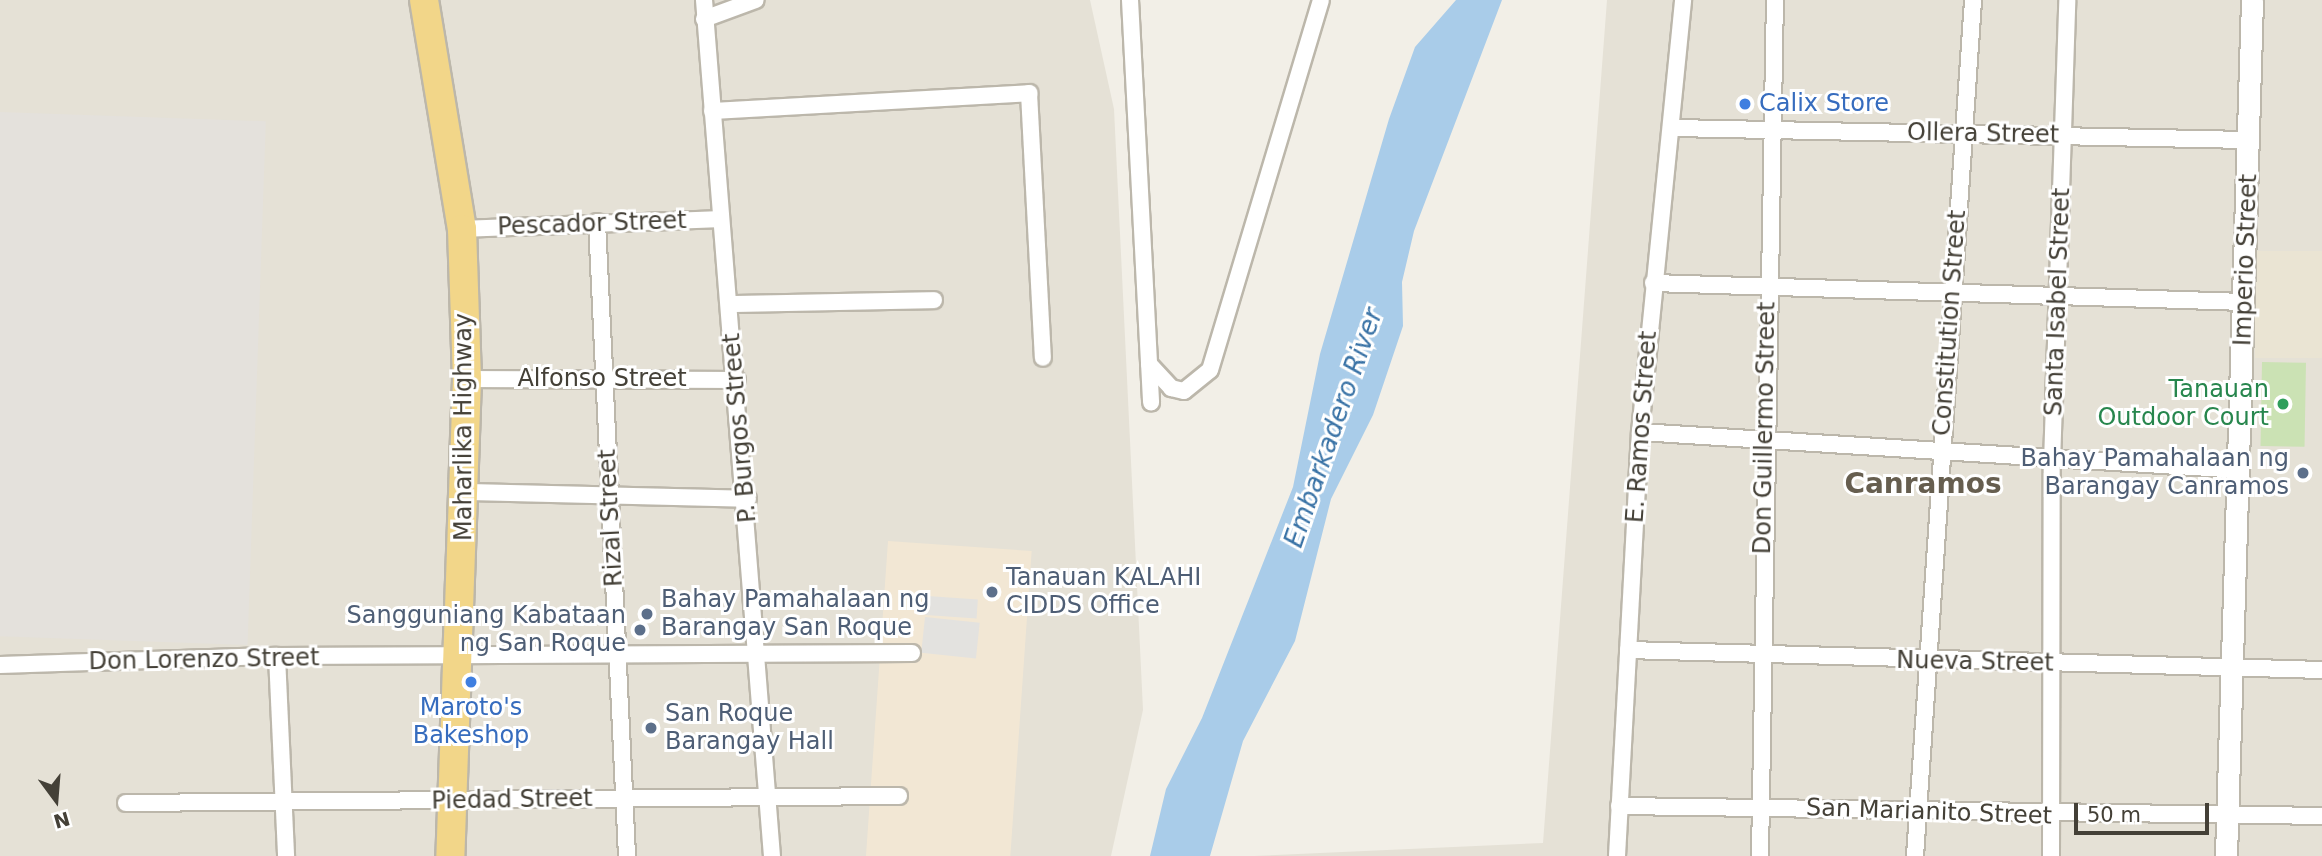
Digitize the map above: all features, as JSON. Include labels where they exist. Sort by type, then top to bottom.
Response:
[{"type":"highway","name":"Maharlika Highway","points":[[424,0],[462,229],[467,379],[467,492],[450,856]]},
{"type":"street","name":"P. Burgos Street","points":[[704,0],[721,219],[748,499],[756,656],[772,856]]},
{"type":"street","points":[[704,19],[756,0]]},
{"type":"street","points":[[1130,0],[1151,402]]},
{"type":"street","points":[[1149,364],[1171,388],[1184,391],[1210,370],[1321,0]]},
{"type":"street","name":"E. Ramos Street","points":[[1617,856],[1640,432],[1653,282],[1674,128],[1683,0]]},
{"type":"street","name":"Don Guillermo Street","points":[[1760,856],[1763,442],[1769,130],[1775,0]]},
{"type":"street","name":"Constitution Street","points":[[1915,856],[1953,295],[1961,135],[1973,0]]},
{"type":"street","name":"Santa Isabel Street","points":[[2051,856],[2052,463],[2067,0]]},
{"type":"street","name":"Imperio Street","points":[[2226,856],[2241,470],[2252,0]]},
{"type":"street","points":[[712,111],[1029,93],[1043,358]]},
{"type":"street","name":"Ollera Street","points":[[1674,128],[2249,140]]},
{"type":"street","name":"Pescador Street","points":[[462,229],[721,219]]},
{"type":"street","name":"Rizal Street","points":[[597,222],[627,856]]},
{"type":"street","points":[[1653,282],[1953,295],[2244,302]]},
{"type":"street","points":[[730,304],[934,300]]},
{"type":"street","name":"Alfonso Street","points":[[467,379],[604,377],[737,380]]},
{"type":"street","points":[[1640,432],[2052,463],[2241,470]]},
{"type":"street","points":[[467,492],[610,492],[748,499]]},
{"type":"street","name":"Nueva Street","points":[[1628,650],[1928,662],[2322,670]]},
{"type":"street","name":"Don Lorenzo Street","points":[[0,665],[277,656],[460,660],[912,653]]},
{"type":"street","points":[[277,656],[286,856]]},
{"type":"street","name":"Piedad Street","points":[[126,803],[285,806],[624,797],[899,796]]},
{"type":"street","name":"San Marianito Street","points":[[1619,806],[1918,810],[2052,816],[2322,816]]},
{"type":"shaded area","points":[[0,0],[1090,0],[1114,109],[1143,710],[1111,856],[0,856]]},
{"type":"shaded area","points":[[1607,0],[2322,0],[2322,856],[1254,856],[1543,843]]},
{"type":"shaded area","points":[[0,112],[266,121],[248,645],[0,636]]},
{"type":"shaded area","points":[[2255,251],[2322,251],[2322,358],[2255,358]]},
{"type":"shaded area","points":[[888,541],[1032,551],[1010,856],[866,856]]},
{"type":"shaded area","points":[[927,596],[978,600],[977,619],[926,615]]},
{"type":"shaded area","points":[[925,617],[980,623],[976,659],[921,653]]},
{"type":"green space","name":"Tanauan Outdoor Court","points":[[2262,362],[2306,363],[2305,447],[2261,446]]},
{"type":"water","name":"Embarkadero River","points":[[1456,0],[1502,0],[1414,231],[1402,282],[1403,326],[1373,415],[1331,499],[1295,641],[1243,741],[1210,856],[1150,856],[1166,789],[1202,718],[1293,487],[1320,354],[1389,119],[1415,47]]},
{"type":"place","name":"Calix Store","points":[[1745,104]]},
{"type":"place","name":"Tanauan Outdoor Court","points":[[2283,404]]},
{"type":"place","name":"Bahay Pamahalaan ng Barangay Canramos","points":[[2303,473]]},
{"type":"place","name":"Tanauan KALAHI CIDDS Office","points":[[992,592]]},
{"type":"place","name":"Bahay Pamahalaan ng Barangay San Roque","points":[[647,614]]},
{"type":"place","name":"Sangguniang Kabataan ng San Roque","points":[[640,630]]},
{"type":"place","name":"Maroto's Bakeshop","points":[[471,682]]},
{"type":"place","name":"San Roque Barangay Hall","points":[[651,728]]},
{"type":"district","name":"Canramos","points":[[1923,484]]}]
